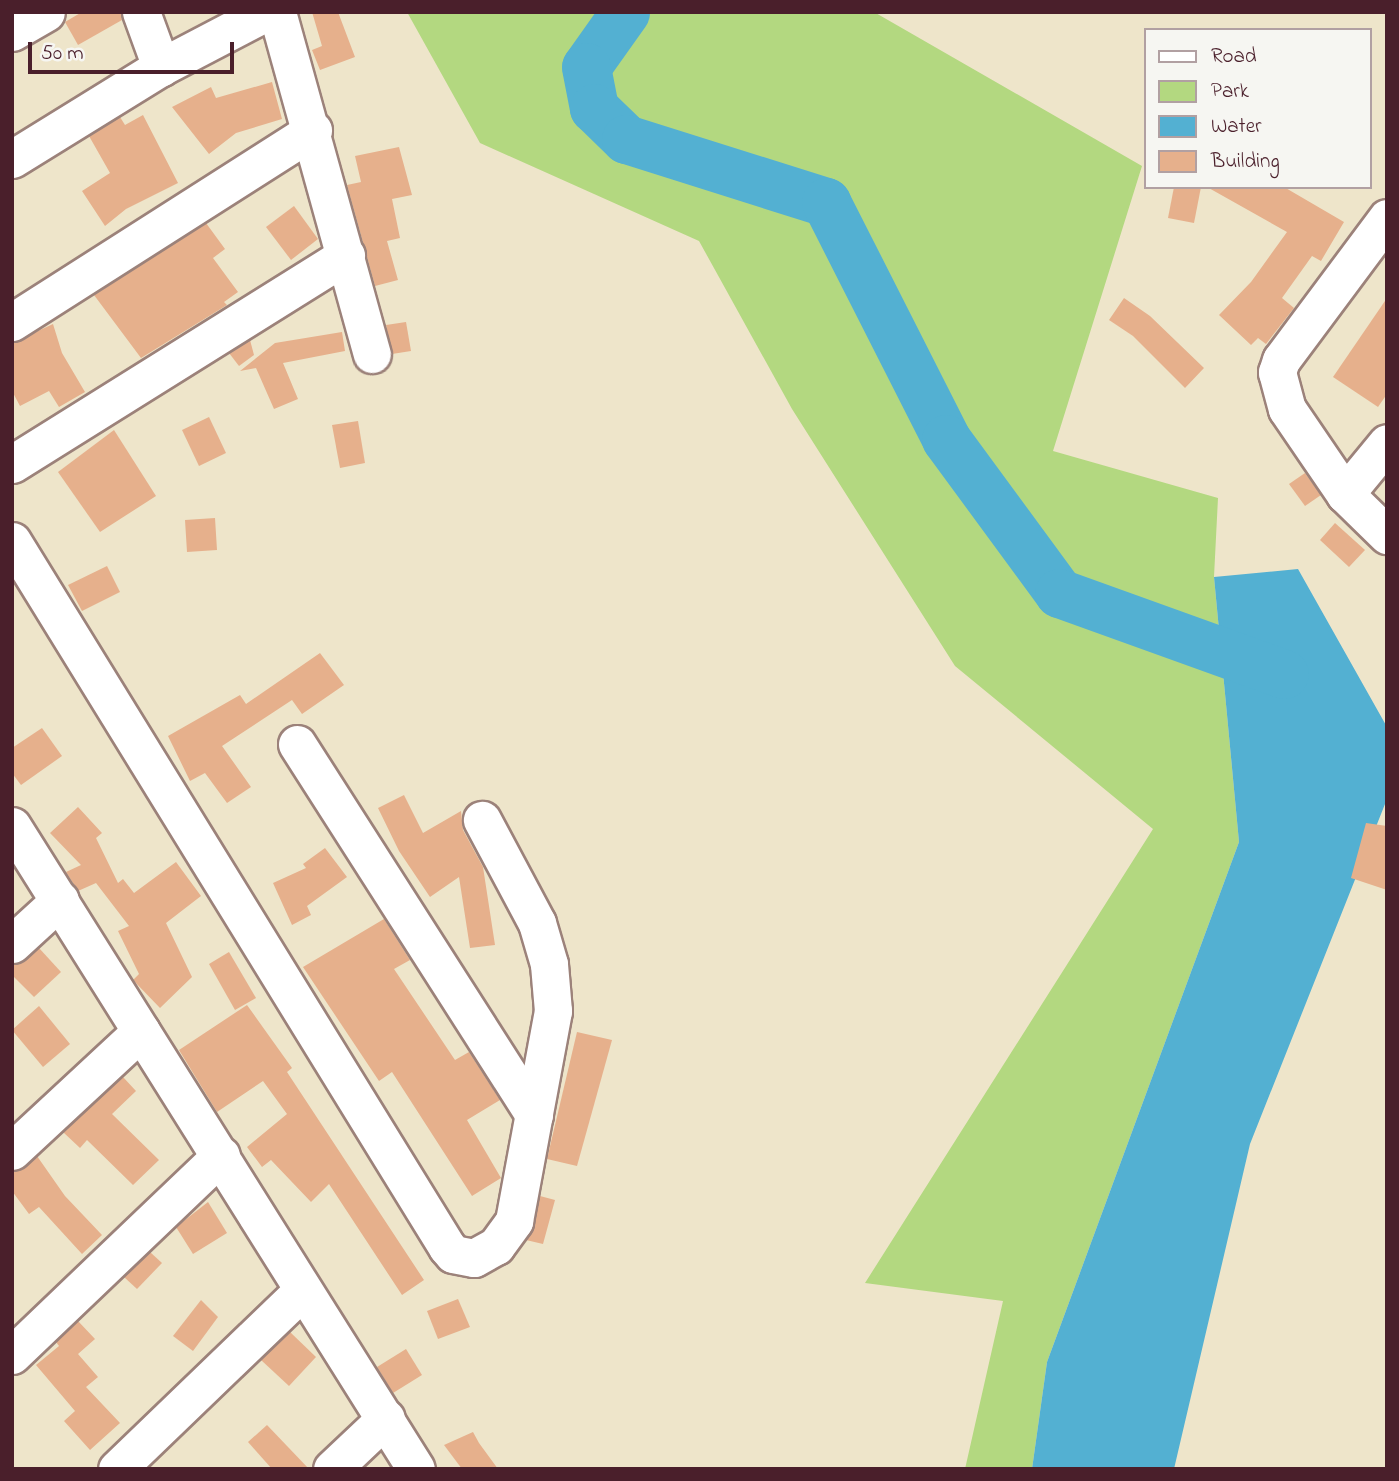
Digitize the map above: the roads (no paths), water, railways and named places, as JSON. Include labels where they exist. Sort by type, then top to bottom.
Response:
[{"type":"street","points":[[12,32],[47,12]]},
{"type":"street","points":[[141,12],[161,67]]},
{"type":"street","points":[[12,159],[161,67],[266,12]]},
{"type":"street","points":[[277,12],[313,130],[372,354]]},
{"type":"street","points":[[12,322],[313,130]]},
{"type":"street","points":[[1387,218],[1281,360],[1278,372],[1287,409],[1345,495],[1387,535]]},
{"type":"street","points":[[12,464],[346,255]]},
{"type":"street","points":[[1345,495],[1387,443]]},
{"type":"street","points":[[12,541],[453,1254],[486,1255],[510,1228],[520,1196],[554,1011],[549,964],[537,923],[482,820]]},
{"type":"street","points":[[297,744],[534,1115]]},
{"type":"street","points":[[12,826],[416,1469]]},
{"type":"street","points":[[12,944],[60,900]]},
{"type":"street","points":[[12,1151],[141,1031]]},
{"type":"street","points":[[12,1355],[221,1155]]},
{"type":"street","points":[[117,1469],[302,1291]]},
{"type":"street","points":[[332,1469],[386,1418]]},
{"type":"water","points":[[1298,569],[1387,727],[1387,799],[1250,1144],[1174,1469],[1032,1469],[1047,1362],[1239,842],[1214,577]]},
{"type":"waterway","points":[[625,12],[586,67],[594,108],[626,139],[826,202],[946,439],[1059,593],[1284,674]]}]
